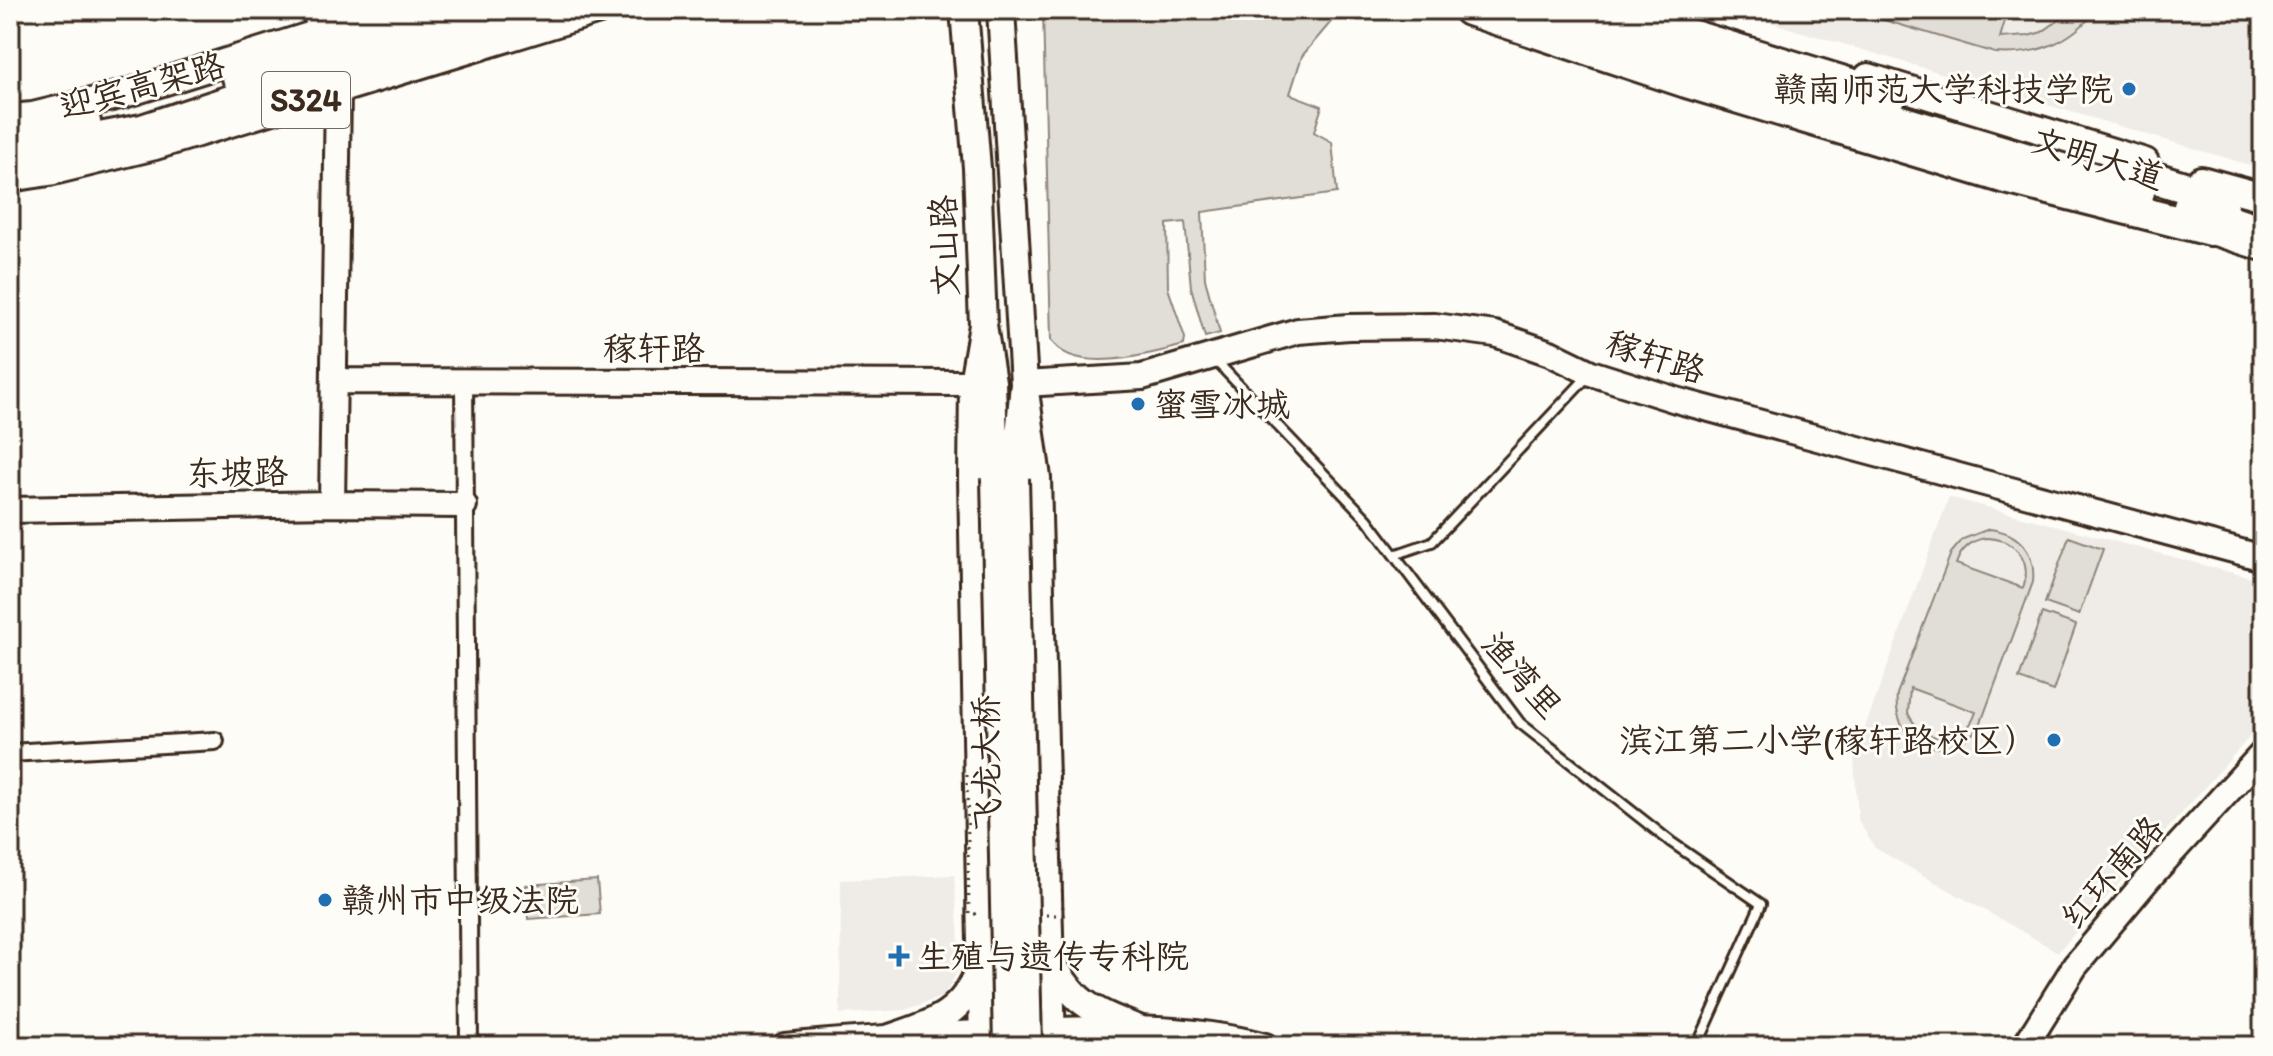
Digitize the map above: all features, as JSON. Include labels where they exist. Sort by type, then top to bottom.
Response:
[{"type":"highway","name":"迎宾高架路","points":[[10,134],[137,112],[316,50],[446,10]]},
{"type":"highway","name":"迎宾高架路","points":[[10,155],[142,130],[522,10]]},
{"type":"highway","points":[[1469,10],[1686,82],[2002,177],[2210,230]]},
{"type":"highway","points":[[1528,10],[2263,231]]},
{"type":"highway","points":[[1609,10],[2263,211]]},
{"type":"main road","name":"S324","points":[[10,118],[33,116],[124,94],[318,21],[393,10]]},
{"type":"main road","name":"S324","points":[[10,178],[49,172],[155,146],[599,10]]},
{"type":"main road","name":"文山路","points":[[964,10],[977,168],[983,325],[1005,478]]},
{"type":"main road","name":"文山路","points":[[1001,10],[1024,384],[1015,455],[1005,478]]},
{"type":"main road","name":"文明大道","points":[[1499,10],[2263,247]]},
{"type":"main road","name":"文明大道","points":[[1650,10],[2263,197]]},
{"type":"main road","points":[[983,325],[973,383],[972,479],[983,1039]]},
{"type":"main road","points":[[1024,384],[1037,478],[1051,1038]]},
{"type":"main road","name":"飞龙大桥","points":[[1005,478],[1007,1046]]},
{"type":"main road","name":"飞龙大桥","points":[[1005,478],[1028,1046]]},
{"type":"main road","points":[[1049,955],[1058,974],[1082,1003],[1093,1011],[1141,1030]]},
{"type":"main road","points":[[890,1038],[925,1026],[951,1012],[974,986],[981,964]]},
{"type":"street","points":[[332,504],[338,91]]},
{"type":"street","name":"稼轩路","points":[[1024,384],[1142,377],[1298,331],[1435,326],[1495,334],[1550,353],[1591,373],[1676,400],[2263,558]]},
{"type":"street","name":"稼轩路","points":[[334,381],[973,383]]},
{"type":"street","points":[[464,381],[469,1046]]},
{"type":"street","name":"东坡路","points":[[10,510],[332,504],[464,505]]},
{"type":"street","points":[[10,753],[215,741]]},
{"type":"street","name":"红环南路","points":[[2025,1046],[2075,966],[2147,880],[2263,753]]},
{"type":"street","points":[[785,1046],[890,1038],[1051,1038],[1141,1030],[1180,1031],[1265,1046]]},
{"type":"lane","name":"渔湾里","points":[[1213,357],[1367,519],[1520,723],[1671,842],[1761,904],[1697,1046]]},
{"type":"lane","points":[[1394,555],[1432,542],[1591,373]]},
{"type":"path","points":[[1042,915],[1063,915],[1059,770]]},
{"type":"path","points":[[967,775],[969,914],[989,914]]},
{"type":"shaded area","points":[[1043,10],[1341,10],[1302,56],[1290,94],[1322,106],[1314,132],[1332,142],[1337,193],[1202,212],[1205,279],[1220,333],[1205,337],[1191,287],[1185,222],[1167,224],[1168,288],[1185,338],[1184,345],[1133,357],[1094,360],[1062,351],[1051,340]]},
{"type":"shaded area","name":"赣南师范大学科技学院","points":[[1729,10],[2263,10],[2263,169]]},
{"type":"shaded area","points":[[1850,10],[2008,10],[2000,38],[2042,32],[2073,10],[2096,10],[2075,31],[2051,45],[2024,52],[1995,53]]},
{"type":"shaded area","name":"滨江第二小学(稼轩路校区）","points":[[1949,497],[2263,581],[2263,722],[2058,952],[1875,848],[1858,820],[1854,758]]},
{"type":"shaded area","points":[[1989,529],[2009,534],[2023,545],[2032,561],[2033,582],[1980,725],[1968,738],[1939,748],[1913,738],[1903,727],[1897,694],[1951,553],[1963,539]],"holes":[[[1985,538],[2005,542],[2019,552],[2025,568],[2023,588],[1956,564],[1967,546]],[[1910,688],[1976,712],[1963,732],[1943,738],[1932,736],[1914,723],[1908,713]]]},
{"type":"shaded area","points":[[2069,537],[2103,549],[2079,615],[2045,603]]},
{"type":"shaded area","points":[[2042,613],[2076,625],[2053,691],[2019,679]]},
{"type":"shaded area","name":"生殖与遗传专科院","points":[[954,875],[959,940],[957,972],[944,996],[905,1010],[840,1014],[841,880]]},
{"type":"shaded area","points":[[597,880],[600,914],[528,919],[526,885]]},
{"type":"place","name":"赣南师范大学科技学院","points":[[2129,89]]},
{"type":"place","name":"蜜雪冰城","points":[[1138,404]]},
{"type":"place","name":"滨江第二小学(稼轩路校区）","points":[[2054,740]]},
{"type":"place","name":"赣州市中级法院","points":[[325,900]]},
{"type":"place","name":"生殖与遗传专科院","points":[[899,956]]}]
